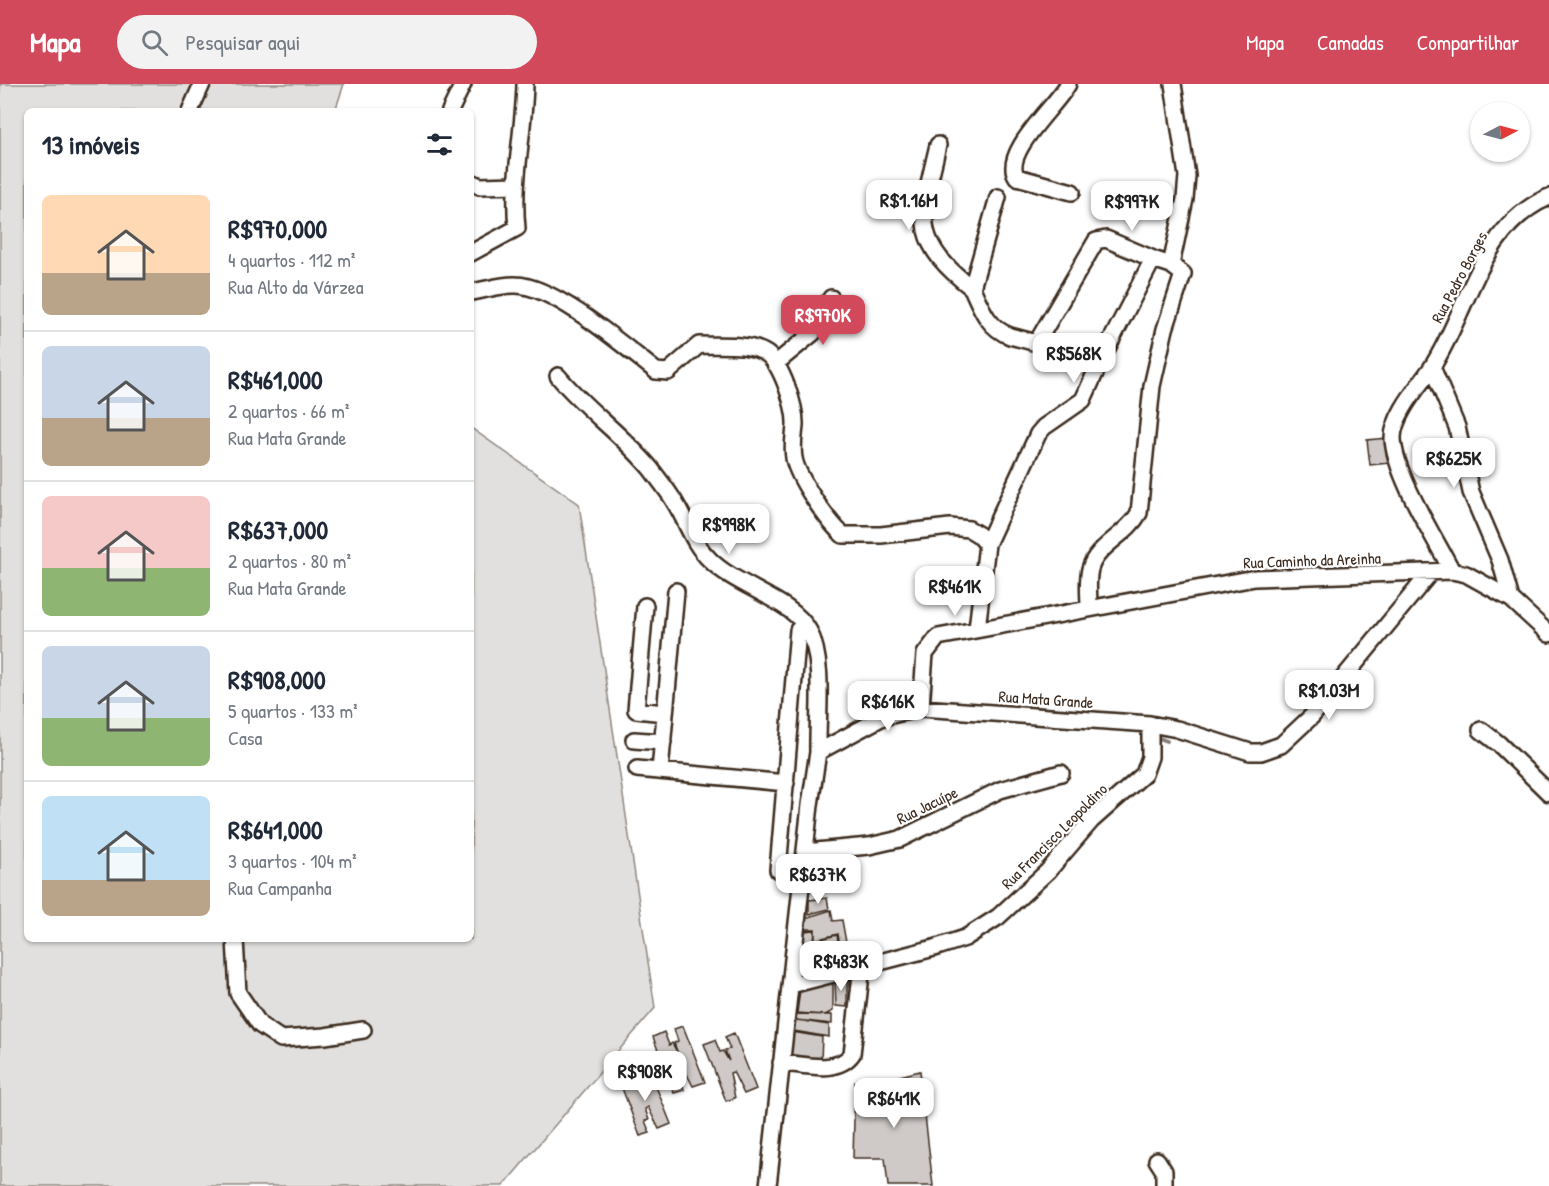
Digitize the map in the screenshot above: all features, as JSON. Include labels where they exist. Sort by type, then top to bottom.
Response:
[{"type":"street","points":[[191,108],[202,84]]},
{"type":"street","points":[[451,108],[463,84]]},
{"type":"street","points":[[474,251],[517,228],[516,185],[524,121],[525,84]]},
{"type":"street","points":[[1068,84],[1018,147],[1014,169],[1017,177],[1072,192]]},
{"type":"street","points":[[1089,607],[1092,563],[1129,528],[1139,513],[1141,501],[1144,443],[1152,386],[1177,269],[1187,176],[1173,84]]},
{"type":"street","points":[[938,145],[925,201],[924,224],[930,244],[940,262],[972,288],[988,321],[999,332],[1101,360]]},
{"type":"street","points":[[474,183],[480,186],[516,185]]},
{"type":"street","points":[[972,288],[998,197]]},
{"type":"street","name":"Rua Pedro Borges","points":[[1452,571],[1423,516],[1394,448],[1393,434],[1405,406],[1434,363],[1474,279],[1497,241],[1520,215],[1549,197]]},
{"type":"street","points":[[1036,342],[1096,242],[1106,239],[1177,269]]},
{"type":"street","points":[[977,629],[987,544],[1038,434],[1044,427],[1083,400],[1153,260]]},
{"type":"street","points":[[474,292],[515,285],[533,287],[593,321],[656,371],[668,372],[699,345],[749,347],[767,354],[786,386],[794,412],[794,460],[830,523],[843,535],[881,535],[950,527],[969,529],[987,544]]},
{"type":"street","points":[[775,364],[813,333],[831,298]]},
{"type":"street","points":[[1434,363],[1457,427],[1471,492],[1500,561],[1511,599]]},
{"type":"street","points":[[558,376],[585,408],[649,467],[678,508],[695,543],[708,558],[739,583],[782,604],[797,615],[808,629],[815,645],[818,666],[818,752],[768,1186]]},
{"type":"street","name":"Rua Caminho da Areinha","points":[[921,708],[925,654],[938,637],[1089,607],[1183,593],[1255,578],[1452,571],[1466,574],[1511,599],[1549,634]]},
{"type":"street","name":"Rua Mata Grande","points":[[818,752],[882,717],[921,708],[1150,724],[1177,729],[1250,752],[1261,752],[1281,745],[1312,716],[1430,573]]},
{"type":"street","points":[[660,771],[676,591]]},
{"type":"street","points":[[645,606],[636,710],[665,713]]},
{"type":"street","points":[[798,630],[778,870],[803,872]]},
{"type":"street","name":"Rua Francisco Leopoldino","points":[[791,985],[965,938],[998,917],[1066,853],[1091,821],[1144,774],[1150,757],[1150,724]]},
{"type":"street","points":[[1481,730],[1549,793]]},
{"type":"street","points":[[634,740],[663,742]]},
{"type":"street","points":[[637,769],[786,783]]},
{"type":"street","name":"Rua Jacuípe","points":[[805,852],[869,846],[900,838],[1000,790],[1060,773]]},
{"type":"street","points":[[235,942],[238,993],[260,1025],[281,1039],[325,1036],[363,1030]]},
{"type":"street","points":[[781,1063],[833,1066],[847,1061],[852,1054],[862,966]]},
{"type":"street","points":[[1157,1160],[1164,1171],[1164,1186]]},
{"type":"shaded area","points":[[0,84],[344,84],[336,108],[24,108],[24,942],[474,942],[474,430],[579,504],[655,1008],[503,1186],[0,1186]]},
{"type":"building","points":[[1387,438],[1389,463],[1370,465],[1367,440]]},
{"type":"building","points":[[827,898],[829,909],[809,914],[809,900]]},
{"type":"building","points":[[831,910],[833,921],[842,920],[849,959],[842,961],[838,934],[815,940],[815,929],[804,929],[805,918]]},
{"type":"building","points":[[815,930],[813,950],[803,951],[804,931]]},
{"type":"building","points":[[837,935],[841,964],[831,966],[829,952],[823,952],[821,939]]},
{"type":"building","points":[[821,941],[822,953],[827,953],[829,968],[816,970],[815,943]]},
{"type":"building","points":[[804,952],[812,953],[810,974],[802,973]]},
{"type":"building","points":[[857,973],[856,1006],[849,1005],[849,974]]},
{"type":"building","points":[[847,977],[847,1007],[836,1006],[835,980]]},
{"type":"building","points":[[833,979],[833,1011],[825,1015],[797,1013],[800,990]]},
{"type":"building","points":[[797,1014],[832,1015],[832,1024],[796,1020]]},
{"type":"building","points":[[796,1020],[829,1025],[829,1037],[794,1031]]},
{"type":"building","points":[[683,1026],[705,1082],[693,1086],[682,1065],[679,1066],[684,1090],[674,1093],[653,1037],[664,1032],[669,1045],[672,1043],[678,1054],[674,1043],[678,1041],[674,1029]]},
{"type":"building","points":[[792,1032],[822,1037],[821,1061],[789,1058]]},
{"type":"building","points":[[734,1033],[756,1089],[744,1094],[733,1072],[730,1073],[735,1098],[726,1101],[704,1044],[715,1040],[720,1052],[723,1051],[729,1061],[725,1050],[730,1049],[725,1037]]},
{"type":"building","points":[[649,1069],[671,1124],[659,1129],[648,1107],[645,1109],[649,1120],[645,1121],[650,1133],[640,1136],[619,1080],[630,1075],[635,1088],[638,1086],[644,1096],[640,1085],[644,1084],[640,1072]]},
{"type":"building","points":[[920,1071],[933,1186],[888,1186],[885,1158],[853,1158],[855,1082],[884,1080]]},
{"type":"waterway","points":[[1159,738],[1167,741]]}]
